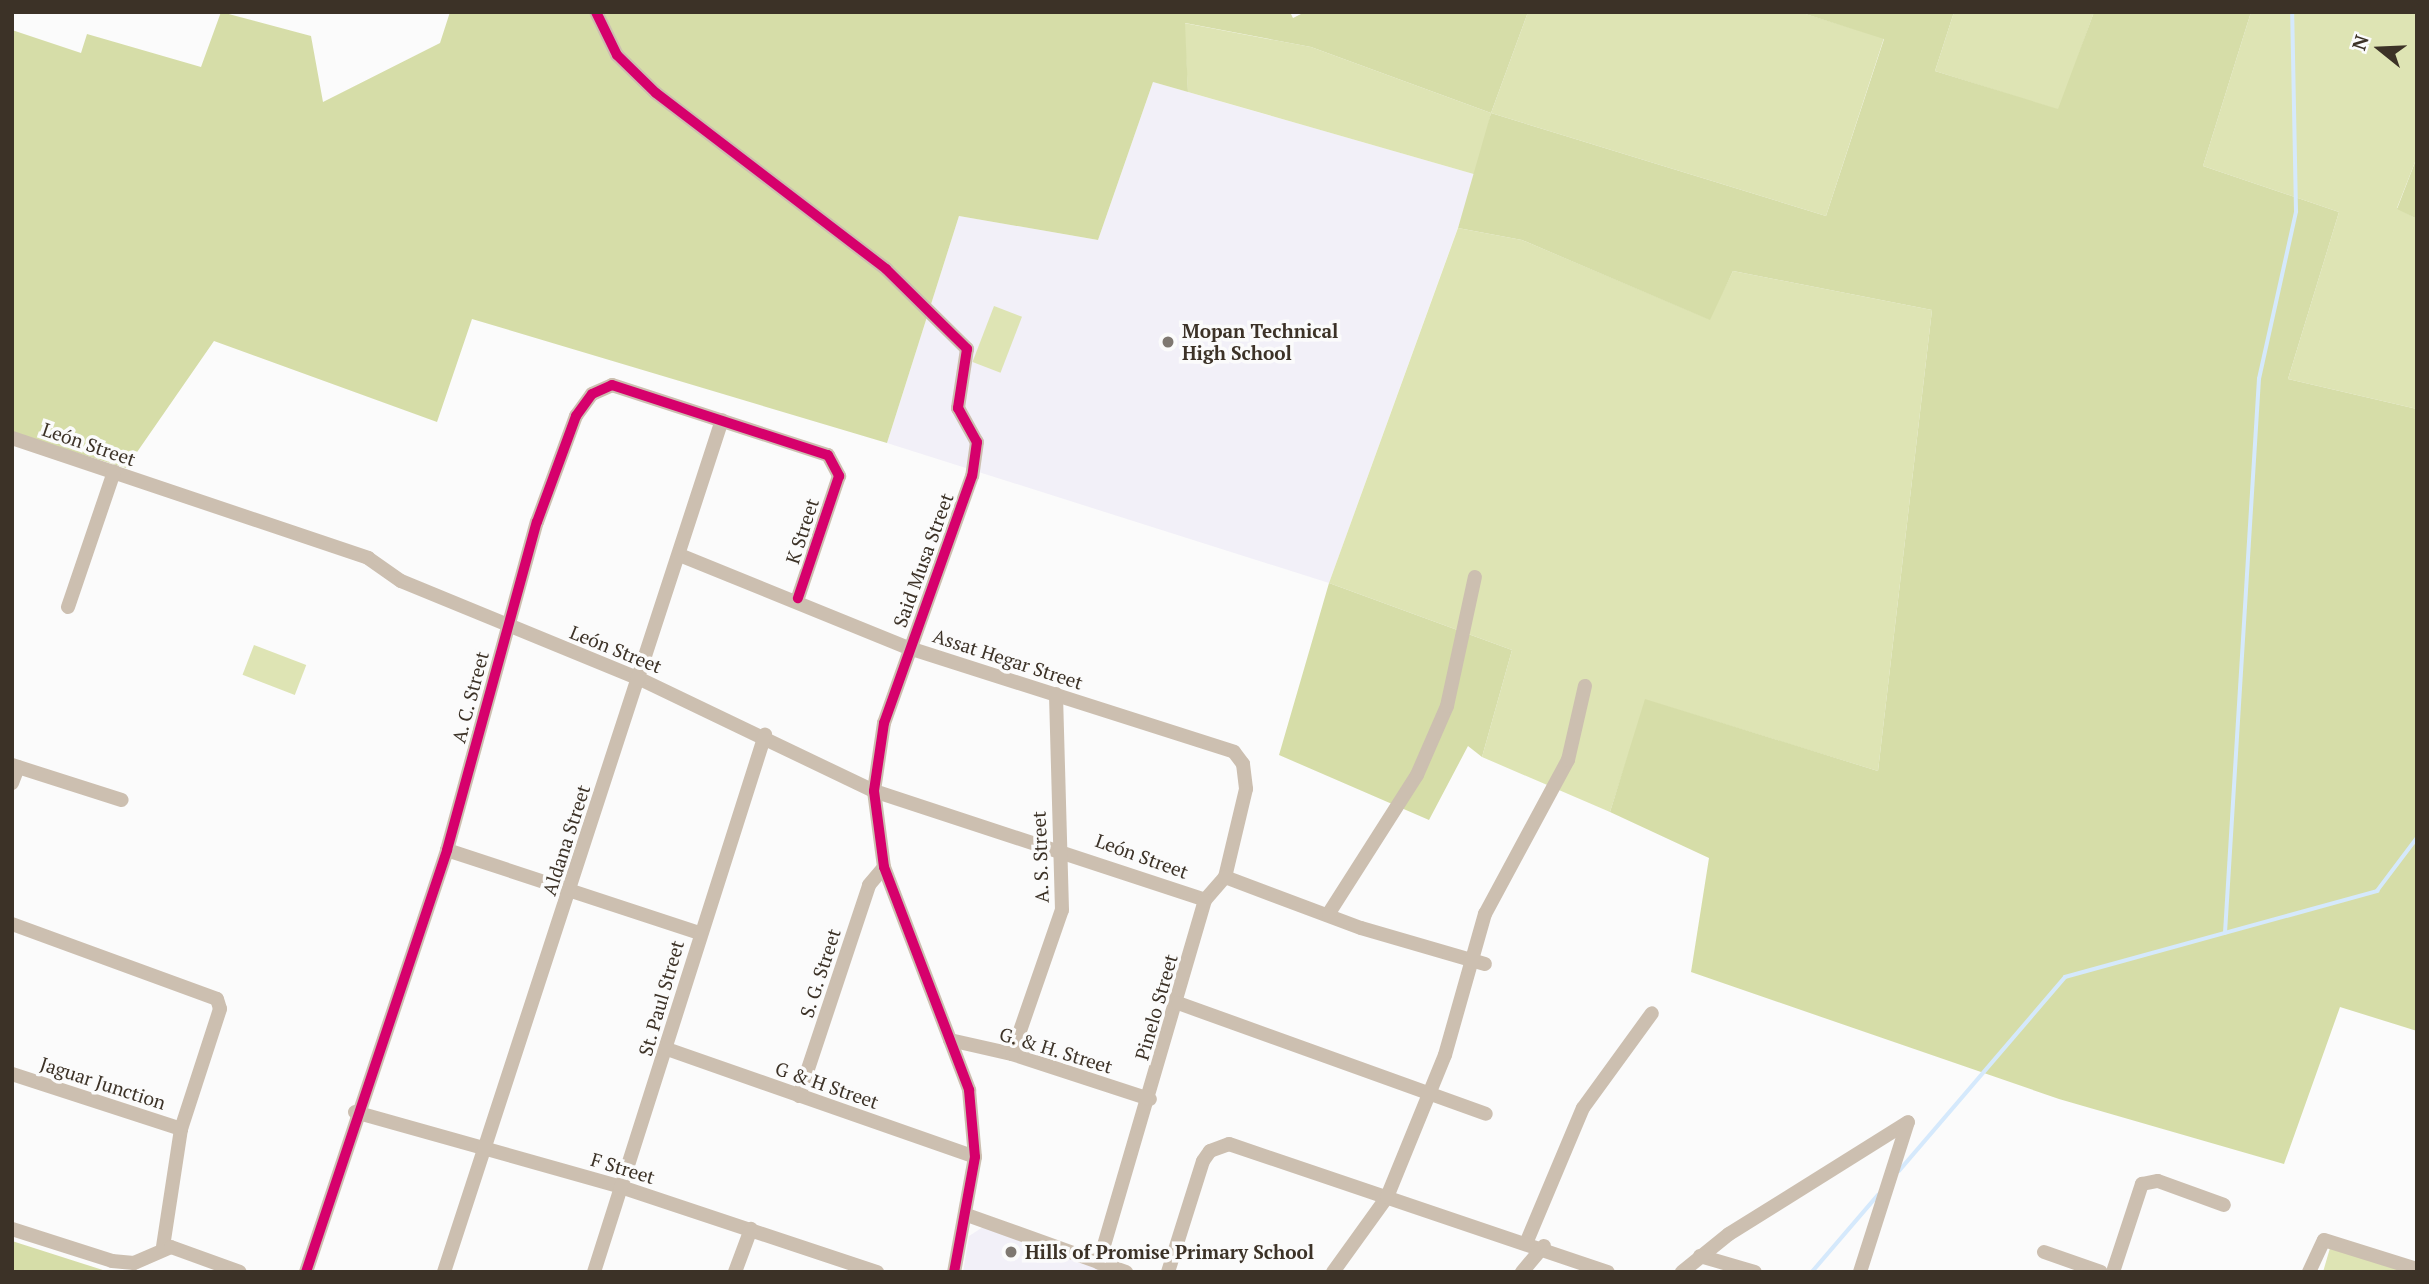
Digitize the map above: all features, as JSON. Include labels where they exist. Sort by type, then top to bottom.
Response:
[{"type":"street","name":"Said Musa Street","points":[[596,12],[617,54],[656,93],[886,268],[967,349],[958,408],[977,442],[972,476],[884,723],[874,791],[884,867],[969,1090],[975,1157],[967,1215],[954,1272]]},
{"type":"street","name":"A. C. Street","points":[[306,1272],[355,1112],[447,850],[537,522],[576,416],[592,394],[612,386],[828,455],[839,476]]},
{"type":"street","name":"Aldana Street","points":[[444,1272],[682,556],[722,420]]},
{"type":"street","name":"León Street","points":[[12,438],[368,558],[401,581],[640,679],[765,735],[874,791],[1059,847],[1205,900]]},
{"type":"street","points":[[68,607],[114,472]]},
{"type":"street","name":"K Street","points":[[798,598],[839,476]]},
{"type":"street","name":"Assat Hegar Street","points":[[682,556],[798,598],[909,648],[1234,752],[1243,764]]},
{"type":"street","points":[[1329,913],[1434,738],[1456,675],[1475,577]]},
{"type":"street","points":[[1333,1272],[1387,1197],[1445,1055],[1468,959],[1485,914],[1568,760],[1585,686]]},
{"type":"street","name":"A. S. Street","points":[[1013,1054],[1062,911],[1056,694]]},
{"type":"street","name":"St. Paul Street","points":[[594,1272],[765,735]]},
{"type":"street","name":"Pinelo Street","points":[[1099,1263],[1150,1099],[1205,900],[1225,877],[1246,789],[1243,764]]},
{"type":"street","points":[[12,783],[15,766],[122,800]]},
{"type":"street","points":[[447,850],[571,887],[700,933]]},
{"type":"street","name":"S. G. Street","points":[[799,1096],[869,885],[884,867]]},
{"type":"street","points":[[1225,877],[1485,964]]},
{"type":"street","points":[[12,924],[217,999],[220,1009],[181,1129],[163,1247]]},
{"type":"street","points":[[1178,1003],[1486,1114]]},
{"type":"street","points":[[1527,1241],[1583,1108],[1652,1013]]},
{"type":"street","name":"G. & H. Street","points":[[950,1040],[1013,1054],[1150,1099]]},
{"type":"street","name":"G & H Street","points":[[667,1049],[975,1157]]},
{"type":"street","name":"Jaguar Junction","points":[[12,1074],[181,1129]]},
{"type":"street","name":"F Street","points":[[355,1112],[621,1187],[871,1271]]},
{"type":"street","points":[[1687,1270],[1700,1256],[1908,1122],[1860,1272]]},
{"type":"street","points":[[1168,1272],[1203,1161],[1219,1146],[1544,1246],[1608,1272]]},
{"type":"street","points":[[2113,1272],[2142,1184],[2158,1181],[2224,1205]]},
{"type":"street","points":[[967,1215],[1126,1272]]},
{"type":"street","points":[[12,1228],[124,1264],[163,1247],[240,1272]]},
{"type":"street","points":[[735,1272],[751,1229]]},
{"type":"street","points":[[2309,1272],[2324,1240],[2417,1269]]},
{"type":"street","points":[[1522,1272],[1544,1246]]},
{"type":"street","points":[[2044,1252],[2101,1272]]},
{"type":"street","points":[[1700,1256],[1755,1272]]},
{"type":"shaded area","name":"Mopan Technical High School","points":[[1153,82],[1477,175],[1329,583],[887,443],[959,216],[1098,240]]},
{"type":"shaded area","name":"Hills of Promise Primary School","points":[[983,1227],[1104,1269],[1103,1272],[963,1272],[969,1236]]},
{"type":"green space","points":[[221,12],[311,36],[323,102],[440,43],[450,12],[1290,12],[1293,18],[1305,12],[1528,12],[1491,113],[1311,47],[1185,23],[1188,92],[1153,82],[1098,240],[959,216],[887,443],[472,319],[437,422],[214,341],[126,468],[12,433],[12,30],[81,53],[87,34],[201,67]]},
{"type":"green space","points":[[1528,12],[1799,12],[1884,38],[1826,216],[1491,113]]},
{"type":"green space","points":[[1799,12],[1954,12],[1935,71],[2058,109],[2094,12],[2251,12],[2203,166],[2339,212],[2288,379],[2417,409],[2417,1031],[2340,1007],[2284,1164],[2059,1099],[1691,972],[1709,858],[1610,812],[1645,699],[1878,771],[1932,310],[1733,271],[1710,320],[1522,240],[1458,228],[1491,113],[1826,216],[1884,39]]},
{"type":"green space","points":[[1954,12],[2094,12],[2059,110],[1935,71]]},
{"type":"green space","points":[[2251,12],[2417,12],[2417,157],[2397,208],[2417,219],[2417,409],[2288,379],[2339,212],[2203,166]]},
{"type":"green space","points":[[1184,23],[1311,47],[1491,113],[1477,175],[1188,92]]},
{"type":"green space","points":[[2417,157],[2417,219],[2397,209]]},
{"type":"green space","points":[[1458,228],[1522,240],[1709,319],[1733,271],[1932,310],[1878,771],[1646,700],[1610,812],[1482,757],[1512,650],[1329,583]]},
{"type":"green space","points":[[994,306],[1022,317],[1001,373],[972,362]]},
{"type":"green space","points":[[1329,583],[1512,650],[1482,757],[1468,746],[1429,820],[1279,755]]},
{"type":"green space","points":[[254,645],[306,665],[295,695],[243,675]]},
{"type":"green space","points":[[12,1241],[109,1272],[12,1272]]},
{"type":"green space","points":[[2330,1248],[2399,1269],[2398,1272],[2323,1272]]},
{"type":"waterway","points":[[2225,933],[2259,379],[2296,212],[2292,12]]},
{"type":"waterway","points":[[1899,1171],[2065,977],[2377,891],[2417,838]]},
{"type":"waterway","points":[[1812,1272],[1878,1195]]},
{"type":"cycle path","points":[[596,12],[617,55],[656,93],[886,269],[967,349],[958,408],[977,442],[972,476],[884,723],[874,791],[884,867],[969,1090],[975,1157],[954,1272]]},
{"type":"cycle path","points":[[306,1272],[447,850],[537,522],[576,416],[592,394],[612,385],[828,455],[839,476],[798,598]]},
{"type":"place","name":"Mopan Technical High School","points":[[1168,342]]},
{"type":"place","name":"Hills of Promise Primary School","points":[[1011,1252]]}]
